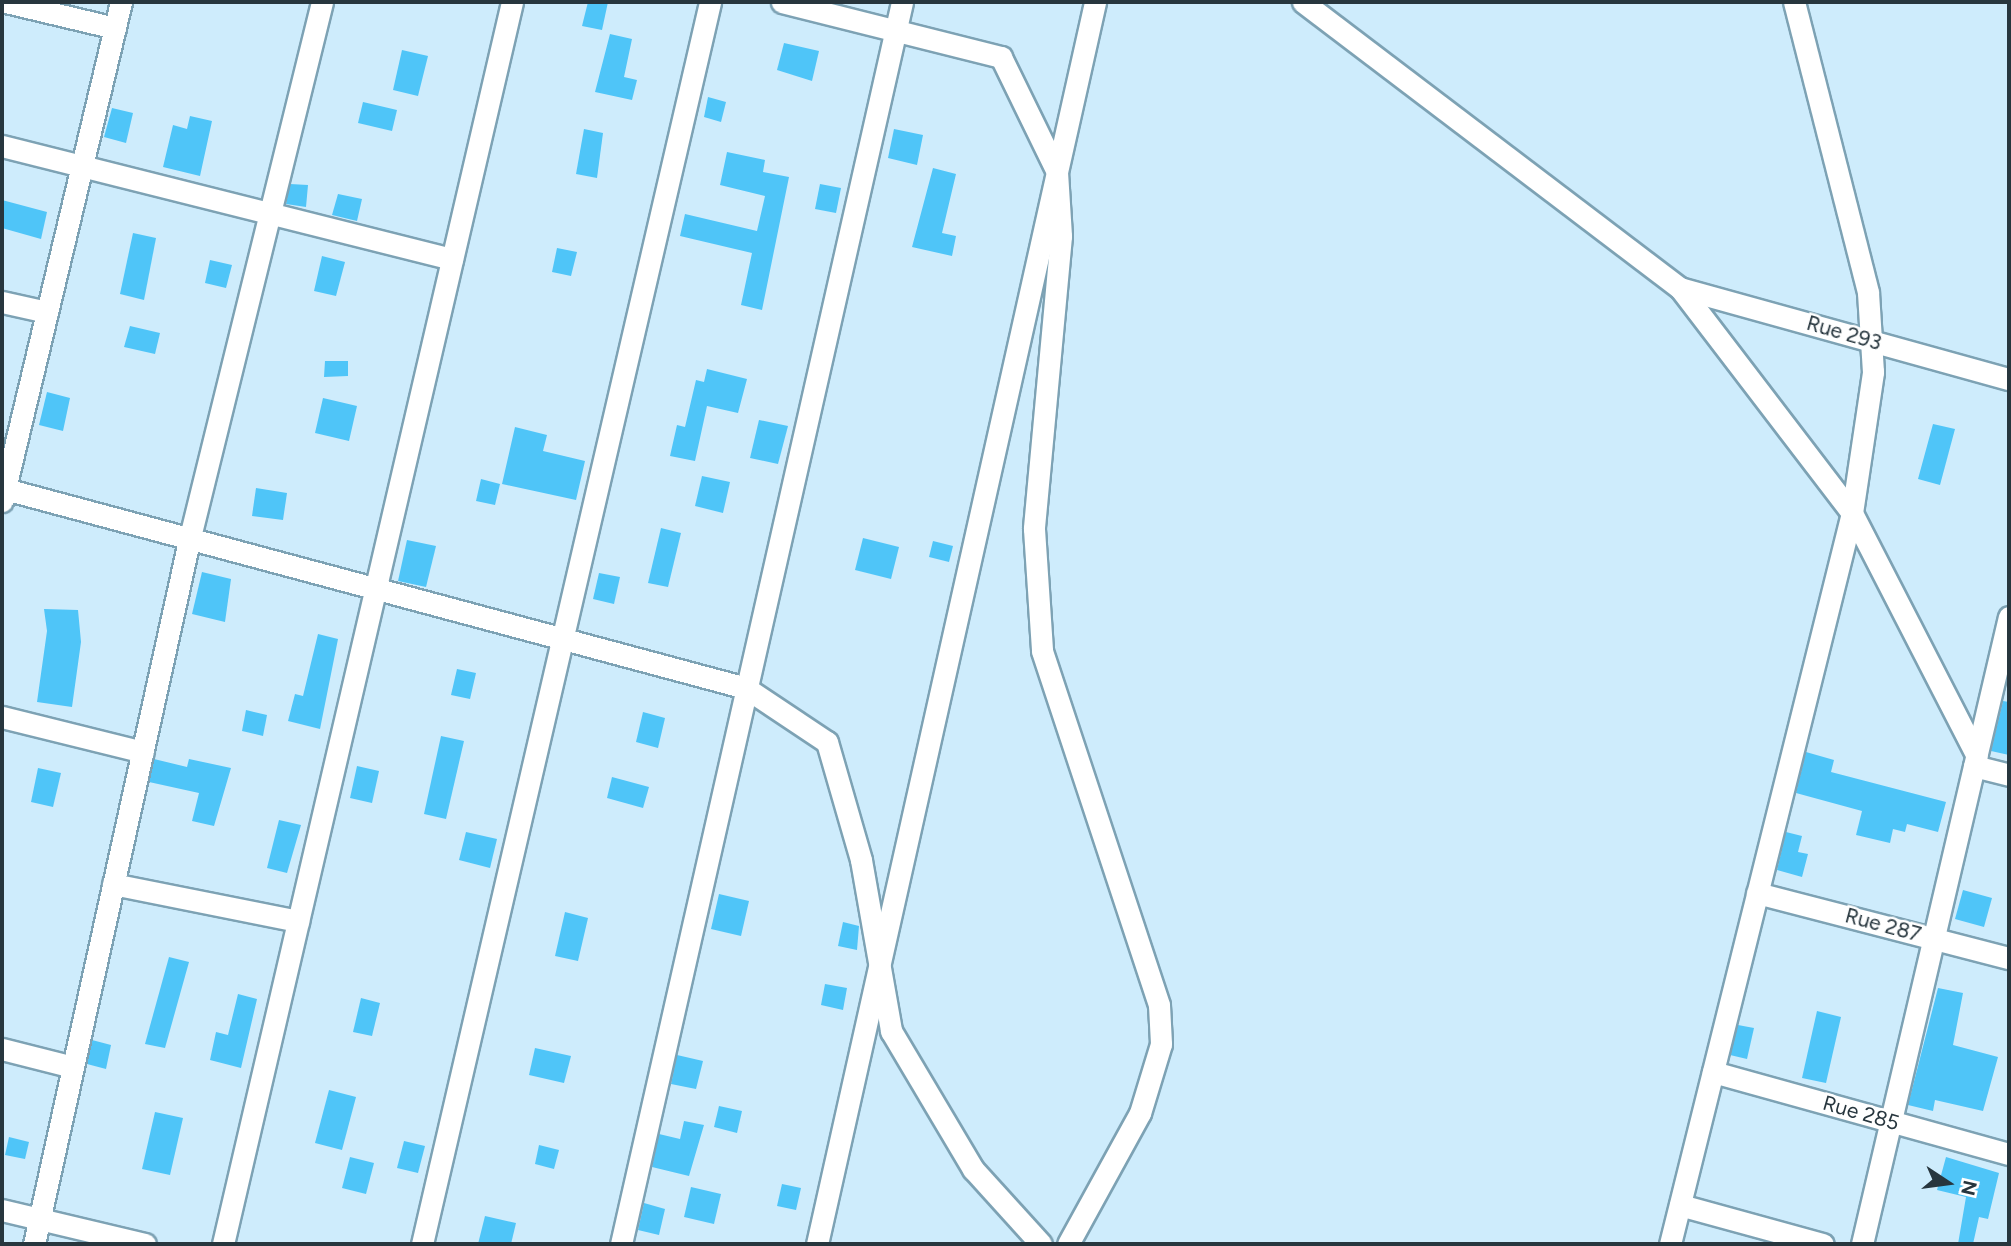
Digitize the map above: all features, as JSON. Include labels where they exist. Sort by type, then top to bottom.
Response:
[{"type":"street","points":[[6,2],[115,28]]},
{"type":"street","points":[[121,2],[47,312],[6,463],[3,495],[189,541],[747,688],[827,742],[862,860],[881,958],[891,1031],[973,1169],[1041,1244]]},
{"type":"street","points":[[34,1244],[189,541],[322,2]]},
{"type":"street","points":[[223,1244],[512,2]]},
{"type":"street","points":[[422,1244],[710,2]]},
{"type":"street","points":[[782,2],[1001,57],[1057,172],[1060,236],[1034,529],[1042,651],[1159,1005],[1161,1044],[1140,1114],[1068,1244]]},
{"type":"street","points":[[621,1244],[902,2]]},
{"type":"street","points":[[817,1244],[1096,2]]},
{"type":"street","points":[[1303,2],[1680,288],[1852,513],[1976,761],[2009,775]]},
{"type":"street","points":[[1670,1244],[1852,513],[1873,372],[1868,292],[1794,2]]},
{"type":"street","points":[[2,146],[452,259]]},
{"type":"street","name":"Rue 293","points":[[1680,288],[2009,379]]},
{"type":"street","points":[[2,302],[47,312]]},
{"type":"street","points":[[1862,1244],[2009,617]]},
{"type":"street","points":[[2,717],[143,751]]},
{"type":"street","points":[[114,884],[298,921]]},
{"type":"street","name":"Rue 287","points":[[1757,893],[2009,958]]},
{"type":"street","points":[[2,1049],[73,1067]]},
{"type":"street","name":"Rue 285","points":[[1713,1072],[2009,1154]]},
{"type":"street","points":[[1680,1205],[1823,1244]]},
{"type":"street","points":[[2,1210],[145,1244]]},
{"type":"building","points":[[588,2],[608,2],[602,30],[582,26]]},
{"type":"building","points":[[610,34],[632,39],[624,77],[637,80],[632,100],[595,92]]},
{"type":"building","points":[[784,43],[819,51],[812,81],[777,70]]},
{"type":"building","points":[[402,50],[428,56],[418,96],[393,90]]},
{"type":"building","points":[[708,97],[726,102],[721,122],[704,117]]},
{"type":"building","points":[[363,102],[397,110],[392,131],[358,123]]},
{"type":"building","points":[[112,108],[133,113],[126,143],[104,137]]},
{"type":"building","points":[[190,116],[212,121],[200,176],[163,167],[173,125],[187,129]]},
{"type":"building","points":[[584,129],[603,133],[597,178],[576,174]]},
{"type":"building","points":[[894,129],[923,135],[917,165],[888,158]]},
{"type":"building","points":[[727,152],[765,160],[763,172],[789,177],[762,310],[741,305],[752,253],[680,236],[685,214],[757,231],[765,196],[720,185]]},
{"type":"building","points":[[933,168],[956,174],[942,233],[956,236],[952,256],[912,247]]},
{"type":"building","points":[[290,184],[308,185],[306,207],[286,204]]},
{"type":"building","points":[[820,184],[841,188],[836,213],[815,209]]},
{"type":"building","points":[[338,194],[362,199],[357,221],[332,215]]},
{"type":"building","points":[[2,200],[47,212],[41,239],[2,228]]},
{"type":"building","points":[[133,233],[156,238],[144,300],[120,294]]},
{"type":"building","points":[[557,248],[577,252],[571,276],[552,272]]},
{"type":"building","points":[[322,256],[345,262],[336,296],[314,291]]},
{"type":"building","points":[[210,260],[232,265],[226,288],[205,283]]},
{"type":"building","points":[[130,326],[160,333],[155,354],[124,347]]},
{"type":"building","points":[[325,361],[348,361],[348,376],[324,377]]},
{"type":"building","points":[[707,369],[747,379],[738,413],[707,406],[695,461],[670,456],[677,425],[685,427],[696,380],[704,382]]},
{"type":"building","points":[[47,392],[70,398],[63,431],[39,425]]},
{"type":"building","points":[[323,398],[357,406],[349,441],[315,433]]},
{"type":"building","points":[[759,420],[788,426],[778,464],[750,458]]},
{"type":"building","points":[[1933,424],[1955,429],[1940,485],[1918,479]]},
{"type":"building","points":[[515,427],[547,435],[543,451],[585,461],[576,500],[502,484]]},
{"type":"building","points":[[702,476],[730,482],[723,513],[695,506]]},
{"type":"building","points":[[481,479],[500,484],[495,505],[476,501]]},
{"type":"building","points":[[256,488],[287,493],[283,520],[252,516]]},
{"type":"building","points":[[661,528],[681,533],[668,587],[648,583]]},
{"type":"building","points":[[863,538],[899,547],[891,579],[855,570]]},
{"type":"building","points":[[407,540],[436,546],[426,587],[398,581]]},
{"type":"building","points":[[933,541],[953,546],[949,562],[929,557]]},
{"type":"building","points":[[202,572],[231,579],[225,622],[192,614]]},
{"type":"building","points":[[599,573],[620,577],[614,604],[593,599]]},
{"type":"building","points":[[44,609],[78,610],[81,642],[72,707],[37,702],[47,631]]},
{"type":"building","points":[[318,634],[338,639],[320,729],[288,721],[295,694],[303,696]]},
{"type":"building","points":[[457,669],[476,673],[470,699],[451,695]]},
{"type":"building","points":[[2003,701],[2009,702],[2009,755],[1991,751]]},
{"type":"building","points":[[246,710],[267,715],[263,736],[242,731]]},
{"type":"building","points":[[643,712],[665,718],[658,748],[636,742]]},
{"type":"building","points":[[441,736],[464,741],[446,819],[424,814]]},
{"type":"building","points":[[1806,752],[1834,760],[1831,772],[1946,802],[1938,832],[1907,824],[1905,832],[1893,829],[1890,843],[1856,835],[1862,811],[1796,793]]},
{"type":"building","points":[[154,759],[187,767],[189,759],[231,768],[214,826],[192,821],[199,793],[149,782]]},
{"type":"building","points":[[357,766],[379,771],[372,803],[350,798]]},
{"type":"building","points":[[38,768],[61,773],[53,807],[31,802]]},
{"type":"building","points":[[612,777],[649,787],[643,808],[607,798]]},
{"type":"building","points":[[279,820],[301,825],[287,873],[267,868]]},
{"type":"building","points":[[466,832],[497,839],[490,868],[459,860]]},
{"type":"building","points":[[1786,832],[1802,836],[1798,852],[1808,854],[1802,877],[1777,870]]},
{"type":"building","points":[[1963,890],[1992,898],[1984,927],[1955,919]]},
{"type":"building","points":[[719,894],[749,901],[741,936],[711,929]]},
{"type":"building","points":[[565,912],[588,918],[578,961],[555,956]]},
{"type":"building","points":[[843,922],[859,926],[857,950],[838,946]]},
{"type":"building","points":[[169,957],[189,962],[165,1048],[145,1044]]},
{"type":"building","points":[[825,984],[847,988],[843,1010],[821,1005]]},
{"type":"building","points":[[1938,988],[1963,993],[1953,1045],[1998,1057],[1983,1111],[1935,1100],[1933,1111],[1908,1105]]},
{"type":"building","points":[[238,994],[257,999],[241,1068],[210,1060],[216,1032],[228,1035]]},
{"type":"building","points":[[361,998],[380,1003],[372,1036],[353,1032]]},
{"type":"building","points":[[1817,1011],[1841,1017],[1826,1083],[1802,1078]]},
{"type":"building","points":[[1738,1025],[1754,1028],[1747,1059],[1730,1055]]},
{"type":"building","points":[[92,1040],[111,1045],[106,1069],[87,1064]]},
{"type":"building","points":[[535,1048],[571,1056],[564,1083],[529,1075]]},
{"type":"building","points":[[677,1055],[703,1061],[696,1089],[671,1084]]},
{"type":"building","points":[[329,1090],[356,1097],[342,1150],[315,1143]]},
{"type":"building","points":[[719,1106],[742,1111],[737,1133],[714,1127]]},
{"type":"building","points":[[155,1112],[183,1118],[170,1175],[142,1169]]},
{"type":"building","points":[[684,1121],[704,1125],[689,1176],[652,1167],[659,1134],[680,1139]]},
{"type":"building","points":[[9,1137],[29,1142],[25,1159],[5,1155]]},
{"type":"building","points":[[404,1141],[425,1146],[418,1173],[397,1168]]},
{"type":"building","points":[[539,1145],[559,1150],[554,1169],[535,1164]]},
{"type":"building","points":[[350,1157],[374,1163],[366,1194],[342,1188]]},
{"type":"building","points":[[1946,1157],[1999,1173],[1988,1219],[1979,1217],[1973,1244],[1958,1244],[1966,1197],[1937,1190]]},
{"type":"building","points":[[782,1184],[801,1188],[796,1210],[777,1206]]},
{"type":"building","points":[[691,1187],[721,1194],[714,1224],[684,1217]]},
{"type":"building","points":[[644,1203],[665,1209],[659,1235],[638,1230]]},
{"type":"building","points":[[485,1216],[516,1223],[511,1244],[478,1244]]}]
